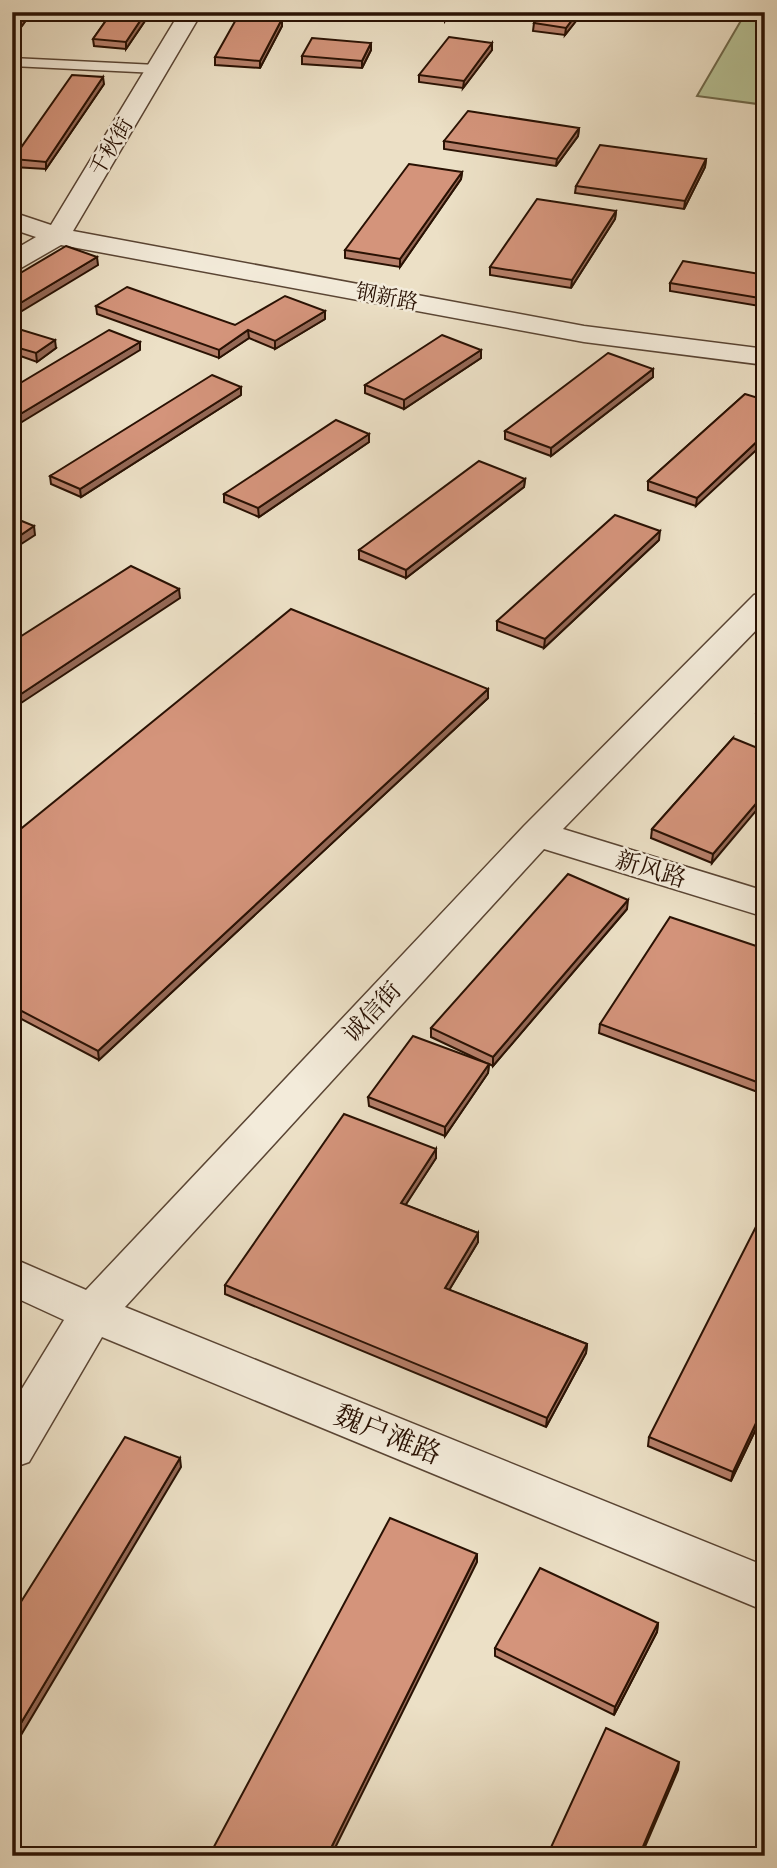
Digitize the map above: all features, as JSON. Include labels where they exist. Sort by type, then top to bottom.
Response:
[{"type":"street","name":"千秋街","points":[[12,262],[57,236],[191,12]]},
{"type":"street","name":"钢新路","points":[[12,220],[57,236],[584,334],[765,357]]},
{"type":"street","name":"诚信街","points":[[12,1448],[92,1313],[537,834],[765,602]]},
{"type":"street","name":"新风路","points":[[537,834],[765,904]]},
{"type":"street","name":"魏户滩路","points":[[12,1276],[92,1313],[765,1589]]},
{"type":"lane","points":[[12,62],[157,69]]},
{"type":"green space","points":[[746,12],[765,12],[765,105],[697,96]]},
{"type":"building","points":[[12,12],[26,12],[15,27],[12,27]]},
{"type":"building","points":[[112,12],[146,12],[126,42],[93,39]]},
{"type":"building","points":[[542,12],[578,12],[566,28],[534,23]]},
{"type":"building","points":[[238,16],[282,19],[260,61],[215,57]]},
{"type":"building","points":[[449,37],[492,43],[464,81],[419,75]]},
{"type":"building","points":[[312,38],[371,43],[362,61],[302,56]]},
{"type":"building","points":[[72,75],[103,77],[46,162],[13,159]]},
{"type":"building","points":[[468,111],[579,128],[557,159],[444,141]]},
{"type":"building","points":[[600,145],[706,159],[685,201],[576,186]]},
{"type":"building","points":[[409,164],[462,172],[400,259],[345,250]]},
{"type":"building","points":[[537,199],[616,211],[572,280],[490,267]]},
{"type":"building","points":[[66,246],[97,257],[12,308],[12,278]]},
{"type":"building","points":[[683,261],[765,275],[765,299],[670,283]]},
{"type":"building","points":[[127,287],[235,325],[285,296],[325,311],[275,341],[248,330],[219,350],[96,306]]},
{"type":"building","points":[[12,327],[55,340],[36,353],[12,346]]},
{"type":"building","points":[[109,330],[140,342],[12,419],[12,388]]},
{"type":"building","points":[[442,335],[481,350],[404,400],[365,385]]},
{"type":"building","points":[[608,353],[653,369],[551,448],[505,431]]},
{"type":"building","points":[[212,375],[241,387],[80,489],[50,476]]},
{"type":"building","points":[[745,394],[765,400],[765,434],[697,498],[648,481]]},
{"type":"building","points":[[336,420],[369,434],[258,508],[224,494]]},
{"type":"building","points":[[479,461],[525,479],[406,570],[359,550]]},
{"type":"building","points":[[615,515],[660,531],[545,639],[497,621]]},
{"type":"building","points":[[12,517],[34,526],[12,541]]},
{"type":"building","points":[[131,566],[179,589],[12,700],[12,642]]},
{"type":"building","points":[[291,609],[488,689],[98,1051],[12,1006],[12,836]]},
{"type":"building","points":[[765,696],[765,707],[758,704]]},
{"type":"building","points":[[733,738],[765,751],[765,793],[713,854],[652,829]]},
{"type":"building","points":[[568,874],[628,900],[493,1057],[431,1028]]},
{"type":"building","points":[[670,917],[765,949],[765,1085],[600,1024]]},
{"type":"building","points":[[413,1036],[489,1064],[445,1127],[368,1097]]},
{"type":"building","points":[[344,1114],[436,1149],[401,1203],[478,1233],[445,1288],[587,1344],[547,1418],[225,1285]]},
{"type":"building","points":[[765,1209],[765,1404],[733,1472],[649,1437]]},
{"type":"building","points":[[125,1437],[180,1458],[12,1738],[12,1616]]},
{"type":"building","points":[[390,1518],[477,1554],[327,1856],[209,1856]]},
{"type":"building","points":[[540,1568],[658,1623],[615,1707],[495,1648]]},
{"type":"building","points":[[606,1728],[679,1762],[639,1856],[547,1856]]}]
